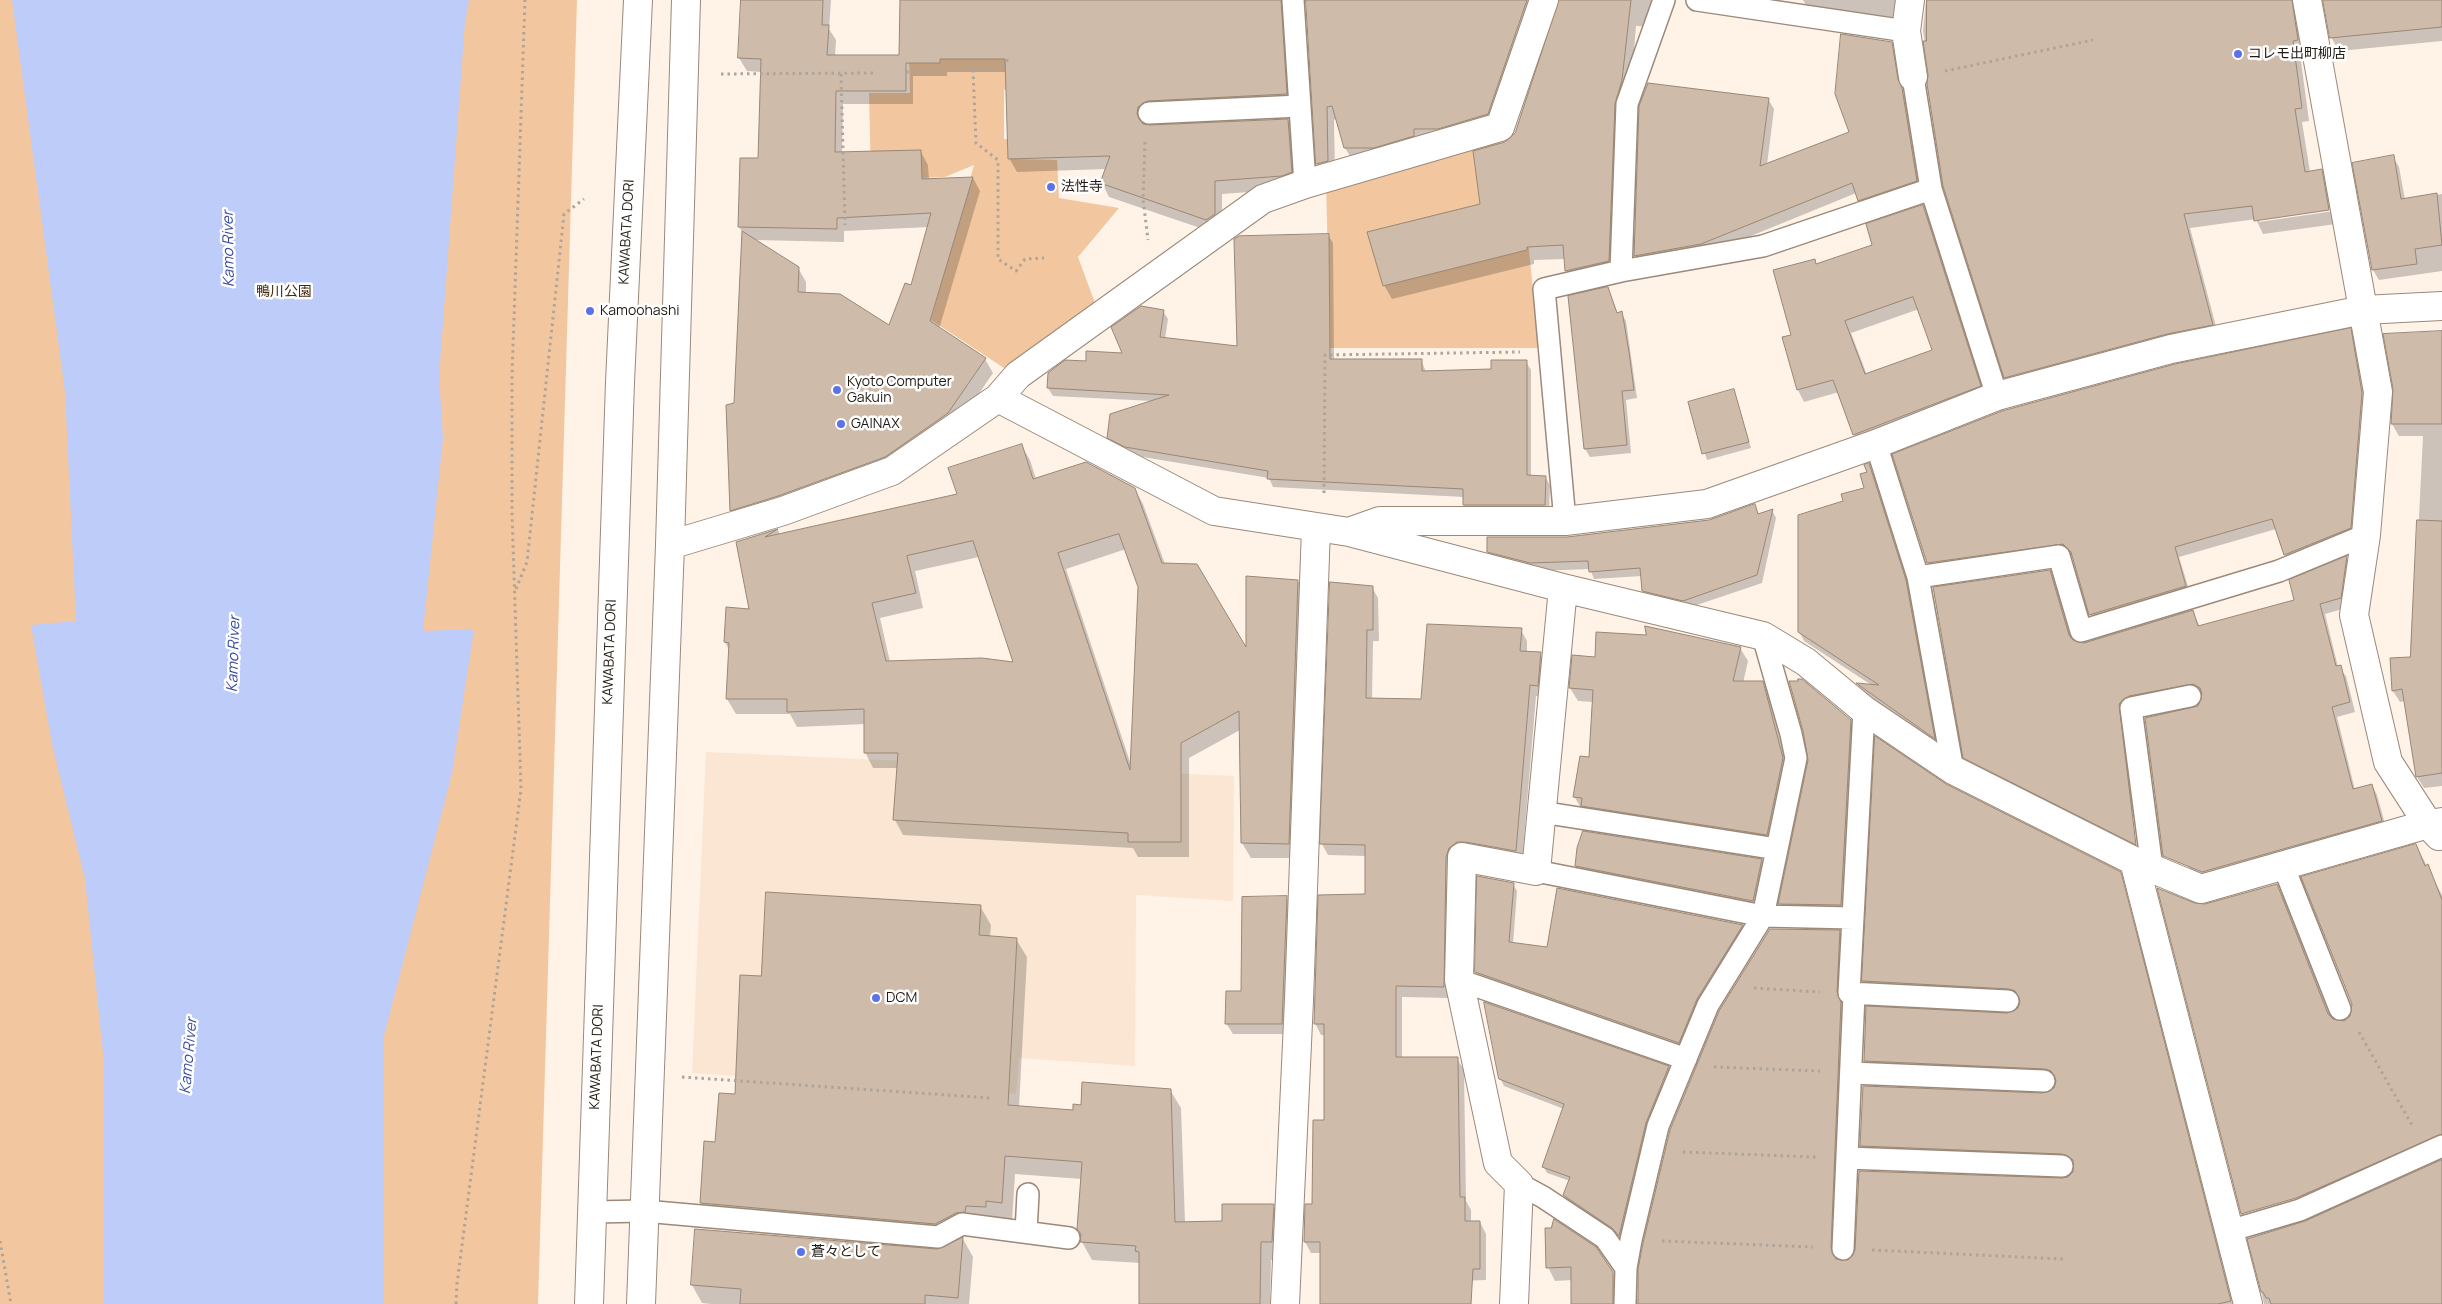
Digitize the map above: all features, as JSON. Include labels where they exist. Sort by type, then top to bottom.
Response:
[{"type":"street","name":"KAWABATA DORI","points":[[588,1304],[620,382],[638,0]]},
{"type":"street","points":[[641,1304],[670,545],[686,0]]},
{"type":"street","points":[[670,545],[783,511],[892,471],[998,398],[1018,375],[1263,199],[1305,184],[1500,127],[1544,0]]},
{"type":"street","points":[[1910,0],[1906,31],[1913,78]]},
{"type":"street","points":[[998,398],[1214,511],[1349,532],[1563,588],[1764,636],[1806,662],[1864,710],[1953,770],[2143,864],[2201,889],[2283,865],[2437,828],[2388,762],[2354,615],[2366,535],[2378,392],[2306,0]]},
{"type":"street","points":[[1349,532],[1380,521],[1565,521],[1707,504],[1876,444],[1997,396],[2172,349],[2363,310],[2442,306]]},
{"type":"street","points":[[1285,1304],[1299,1000],[1316,528]]},
{"type":"street","points":[[1514,1304],[1518,1184],[1498,1163],[1459,980],[1462,858],[1536,871],[1563,588]]},
{"type":"street","points":[[2143,864],[2248,1304]]},
{"type":"lane","points":[[1293,0],[1305,184]]},
{"type":"lane","points":[[1621,271],[1627,104],[1664,0]]},
{"type":"lane","points":[[1697,0],[1906,31]]},
{"type":"lane","points":[[1913,78],[1931,189],[1997,396]]},
{"type":"lane","points":[[1149,113],[1300,106]]},
{"type":"lane","points":[[1565,521],[1544,289],[1621,271],[1763,246],[1931,189]]},
{"type":"lane","points":[[1876,444],[1918,577],[1953,770]]},
{"type":"lane","points":[[1918,577],[2058,556],[2081,631],[2279,571],[2366,535]]},
{"type":"lane","points":[[1624,1304],[1626,1268],[1658,1126],[1708,1005],[1764,916],[1796,758],[1764,636]]},
{"type":"lane","points":[[2143,864],[2131,708],[2190,696]]},
{"type":"lane","points":[[1844,1249],[1851,1072],[1853,918],[1864,710]]},
{"type":"lane","points":[[1541,812],[1777,849]]},
{"type":"lane","points":[[2283,865],[2340,1009]]},
{"type":"lane","points":[[1536,871],[1764,916],[1853,918]]},
{"type":"lane","points":[[1459,980],[1684,1063]]},
{"type":"lane","points":[[1851,993],[2008,1001]]},
{"type":"lane","points":[[1851,1072],[2044,1081]]},
{"type":"lane","points":[[2229,1230],[2300,1210],[2435,1150]]},
{"type":"lane","points":[[1847,1158],[2062,1166]]},
{"type":"lane","points":[[1518,1184],[1543,1197],[1605,1238],[1626,1268]]},
{"type":"lane","points":[[1026,1232],[1028,1194]]},
{"type":"lane","points":[[592,1212],[644,1211],[938,1237],[962,1224],[1069,1238]]},
{"type":"path","points":[[456,1304],[520,789],[512,376],[525,0]]},
{"type":"path","points":[[1913,78],[2093,40]]},
{"type":"path","points":[[906,72],[1000,69],[1010,58]]},
{"type":"path","points":[[973,70],[976,143],[998,160],[998,259],[1016,271],[1026,259],[1044,258]]},
{"type":"path","points":[[721,74],[876,73]]},
{"type":"path","points":[[841,74],[846,226]]},
{"type":"path","points":[[1149,113],[1142,198],[1148,244],[1161,273]]},
{"type":"path","points":[[515,591],[527,562],[564,214],[584,199]]},
{"type":"path","points":[[1316,528],[1324,494],[1325,355],[1550,352]]},
{"type":"path","points":[[1718,987],[1851,993]]},
{"type":"path","points":[[2359,1032],[2435,1150]]},
{"type":"path","points":[[1684,1063],[1851,1072]]},
{"type":"path","points":[[650,1074],[991,1098]]},
{"type":"path","points":[[1652,1151],[1847,1158]]},
{"type":"path","points":[[0,1241],[11,1304]]},
{"type":"path","points":[[0,1270],[5,1271]]},
{"type":"shaded area","points":[[706,752],[1234,776],[1233,901],[1136,895],[1135,1066],[1019,1058],[1016,1094],[692,1073]]},
{"type":"green space","name":"鴨川公園","points":[[0,0],[577,0],[538,1304],[0,1304]]},
{"type":"green space","points":[[1037,47],[1015,88],[1004,90],[1004,139],[1016,139],[1016,159],[1057,160],[1059,198],[1119,208],[1078,257],[1095,303],[1007,370],[931,320],[974,165],[945,177],[871,180],[869,93],[910,93],[909,54]]},
{"type":"green space","points":[[1496,132],[1508,183],[1522,182],[1539,348],[1330,348],[1326,182]]},
{"type":"water","name":"鴨川公園","points":[[12,0],[469,0],[465,22],[439,377],[443,438],[423,631],[474,629],[452,773],[384,1036],[384,1304],[104,1304],[104,1063],[85,879],[52,744],[31,625],[76,621],[65,392]]},
{"type":"building","points":[[741,0],[823,0],[822,25],[829,25],[827,55],[899,55],[900,0],[1281,0],[1287,94],[1148,101],[1138,107],[1137,114],[1143,124],[1150,125],[1288,119],[1292,172],[1282,176],[1215,181],[1215,214],[1206,220],[1100,183],[1110,156],[1008,159],[1005,59],[940,59],[940,63],[906,63],[906,91],[836,91],[835,152],[921,150],[922,179],[973,177],[930,321],[986,358],[948,413],[885,457],[778,496],[730,511],[726,405],[734,403],[742,231],[799,267],[798,292],[840,294],[889,325],[905,283],[911,285],[931,213],[837,218],[837,229],[738,227],[740,158],[758,158],[761,59],[738,58]]},
{"type":"building","points":[[1306,0],[1527,0],[1488,114],[1438,129],[1414,129],[1414,136],[1374,148],[1344,148],[1332,106],[1327,107],[1328,161],[1316,164]]},
{"type":"building","points":[[1559,0],[1631,0],[1622,80],[1615,104],[1609,261],[1565,271],[1563,245],[1527,247],[1527,250],[1383,286],[1367,232],[1480,204],[1473,151],[1505,142],[1515,133]]},
{"type":"building","points":[[1927,0],[2292,0],[2298,40],[2293,41],[2302,108],[2295,109],[2305,172],[2322,169],[2329,210],[2254,221],[2252,206],[2184,214],[2213,325],[2167,334],[2004,378],[1943,186],[1927,84],[1928,75],[1923,41],[1926,41]]},
{"type":"building","points":[[2323,0],[2442,0],[2442,27],[2330,38]]},
{"type":"building","points":[[1841,34],[1892,42],[1898,79],[1902,88],[1917,181],[1858,201],[1852,183],[1701,244],[1634,256],[1639,106],[1648,83],[1769,98],[1760,166],[1849,132],[1835,94]]},
{"type":"building","points":[[2394,155],[2401,199],[2437,193],[2442,245],[2415,249],[2417,264],[2372,270],[2352,163]]},
{"type":"building","points":[[1923,205],[1981,386],[1853,435],[1833,380],[1797,390],[1782,337],[1791,335],[1773,270],[1815,259],[1816,264],[1872,245],[1866,224]],"holes":[[[1913,297],[1932,350],[1865,374],[1845,321]]]},
{"type":"building","points":[[1329,234],[1330,359],[1422,359],[1422,371],[1491,369],[1491,360],[1527,360],[1527,475],[1546,476],[1545,505],[1463,505],[1463,489],[1267,479],[1268,471],[1125,447],[1107,438],[1110,414],[1169,395],[1047,388],[1048,373],[1065,360],[1086,361],[1086,351],[1122,353],[1111,327],[1141,306],[1164,310],[1160,337],[1237,346],[1234,239],[1239,236]]},
{"type":"building","points":[[1608,287],[1617,313],[1622,311],[1634,390],[1622,391],[1627,445],[1584,449],[1568,296]]},
{"type":"building","points":[[2351,328],[2362,393],[2351,528],[2284,555],[2272,519],[2175,547],[2186,586],[2089,615],[2071,552],[2063,544],[1927,563],[1892,454],[2002,411],[2175,364]]},
{"type":"building","points":[[2442,331],[2442,424],[2391,424],[2393,389],[2383,334]]},
{"type":"building","points":[[1734,389],[1749,442],[1702,454],[1688,402]]},
{"type":"building","points":[[1022,444],[1033,479],[1086,462],[1135,488],[1162,563],[1197,564],[1246,647],[1246,576],[1298,580],[1289,844],[1241,843],[1239,711],[1181,743],[1181,842],[1128,842],[1128,833],[893,820],[898,753],[864,753],[864,709],[787,712],[787,699],[726,699],[729,643],[724,642],[726,607],[749,609],[736,542],[778,529],[765,537],[957,494],[948,468]],"holes":[[[1119,534],[1138,587],[1130,770],[1058,553]],[[973,541],[1013,662],[982,658],[886,661],[872,603],[916,593],[907,556]]]},
{"type":"building","points":[[1869,463],[1906,580],[1935,739],[1856,683],[1879,685],[1798,632],[1798,515],[1843,501],[1841,494],[1864,488],[1860,474],[1867,472],[1864,465]]},
{"type":"building","points":[[1755,504],[1758,514],[1773,509],[1757,575],[1683,601],[1642,591],[1640,568],[1589,572],[1588,561],[1530,563],[1487,552],[1487,537],[1567,537],[1709,520]]},
{"type":"building","points":[[2417,520],[2442,521],[2442,773],[2416,777],[2402,689],[2392,691],[2390,658],[2410,657]]},
{"type":"building","points":[[2347,556],[2341,598],[2320,604],[2336,666],[2341,665],[2350,702],[2332,707],[2353,789],[2372,784],[2382,821],[2202,872],[2163,856],[2145,718],[2198,706],[2202,694],[2200,688],[2193,684],[2129,696],[2119,704],[2136,845],[1963,758],[1933,587],[2050,570],[2069,635],[2073,640],[2084,643],[2193,610],[2198,626],[2294,600],[2289,580]]},
{"type":"building","points":[[1330,582],[1373,586],[1373,630],[1367,630],[1366,698],[1421,699],[1427,624],[1522,628],[1520,651],[1541,652],[1538,686],[1530,685],[1516,851],[1465,842],[1457,842],[1449,848],[1446,857],[1444,987],[1396,986],[1396,1057],[1458,1057],[1460,1197],[1465,1197],[1465,1221],[1480,1221],[1480,1269],[1473,1269],[1471,1304],[1320,1304],[1320,1242],[1304,1242],[1305,1204],[1312,1204],[1313,1120],[1324,1120],[1324,1024],[1314,1024],[1318,895],[1365,894],[1365,845],[1320,844]]},
{"type":"building","points":[[1645,626],[1741,647],[1733,681],[1763,681],[1783,758],[1767,835],[1581,806],[1582,798],[1573,797],[1580,756],[1589,757],[1593,690],[1569,688],[1572,655],[1595,657],[1596,632],[1646,635]]},
{"type":"building","points":[[1798,679],[1802,679],[1851,720],[1841,905],[1778,904],[1808,760],[1803,731],[1789,681],[1798,681]]},
{"type":"building","points":[[1875,736],[1946,784],[2121,872],[2231,1301],[2218,1304],[1638,1304],[1638,1269],[1670,1130],[1719,1011],[1770,929],[1840,930],[1837,992],[1841,1002],[1831,1248],[1836,1259],[1848,1260],[1855,1250],[1859,1171],[2062,1178],[2068,1177],[2073,1172],[2073,1160],[2062,1154],[1860,1146],[1863,1086],[2043,1093],[2054,1088],[2056,1081],[2051,1071],[2045,1069],[1864,1061],[1866,1006],[2007,1013],[2018,1008],[2020,1001],[2015,991],[2009,989],[1862,981]]},
{"type":"building","points":[[1583,831],[1762,859],[1753,901],[1575,866],[1577,848]]},
{"type":"building","points":[[2416,844],[2425,866],[2428,864],[2442,900],[2442,1134],[2296,1198],[2241,1214],[2157,888],[2195,903],[2205,904],[2277,884],[2328,1014],[2333,1019],[2344,1021],[2350,1016],[2352,1004],[2301,877]]},
{"type":"building","points":[[1477,876],[1514,883],[1509,942],[1547,947],[1557,888],[1743,925],[1697,999],[1679,1043],[1475,972]]},
{"type":"building","points":[[766,892],[981,905],[979,935],[1017,938],[1008,1105],[1073,1110],[1073,1104],[1081,1105],[1082,1082],[1171,1089],[1175,1222],[1222,1221],[1222,1204],[1274,1204],[1272,1242],[1261,1242],[1260,1304],[1139,1304],[1139,1252],[1135,1251],[1136,1246],[1080,1242],[1081,1234],[1077,1229],[1082,1162],[1005,1156],[1002,1203],[986,1201],[986,1207],[966,1206],[965,1212],[956,1213],[935,1224],[700,1203],[704,1141],[715,1142],[719,1093],[735,1094],[740,975],[761,976]]},
{"type":"building","points":[[1287,896],[1282,1024],[1225,1024],[1226,991],[1241,991],[1242,897]]},
{"type":"building","points":[[1484,1002],[1669,1066],[1646,1123],[1619,1236],[1612,1228],[1563,1195],[1570,1177],[1542,1167],[1564,1104],[1499,1079]]},
{"type":"building","points":[[2442,1160],[2442,1304],[2271,1304],[2269,1298],[2266,1298],[2263,1292],[2261,1292],[2247,1239],[2305,1221]]},
{"type":"building","points":[[1554,1219],[1596,1247],[1613,1272],[1613,1304],[1571,1304],[1571,1267],[1546,1268],[1545,1228],[1551,1228]]},
{"type":"building","points":[[695,1229],[937,1249],[963,1237],[958,1298],[925,1295],[925,1304],[740,1304],[741,1289],[691,1285]]},
{"type":"place","name":"コレモ出町柳店","points":[[2238,54]]},
{"type":"place","name":"法性寺","points":[[1051,187]]},
{"type":"place","name":"Kamoohashi","points":[[590,311]]},
{"type":"place","name":"Kyoto Computer Gakuin","points":[[837,390]]},
{"type":"place","name":"GAINAX","points":[[841,424]]},
{"type":"place","name":"DCM","points":[[876,998]]},
{"type":"place","name":"蒼々として","points":[[801,1252]]},
{"type":"water label","name":"Kamo River","points":[[229,249]]},
{"type":"water label","name":"Kamo River","points":[[234,654]]},
{"type":"water label","name":"Kamo River","points":[[189,1056]]}]
